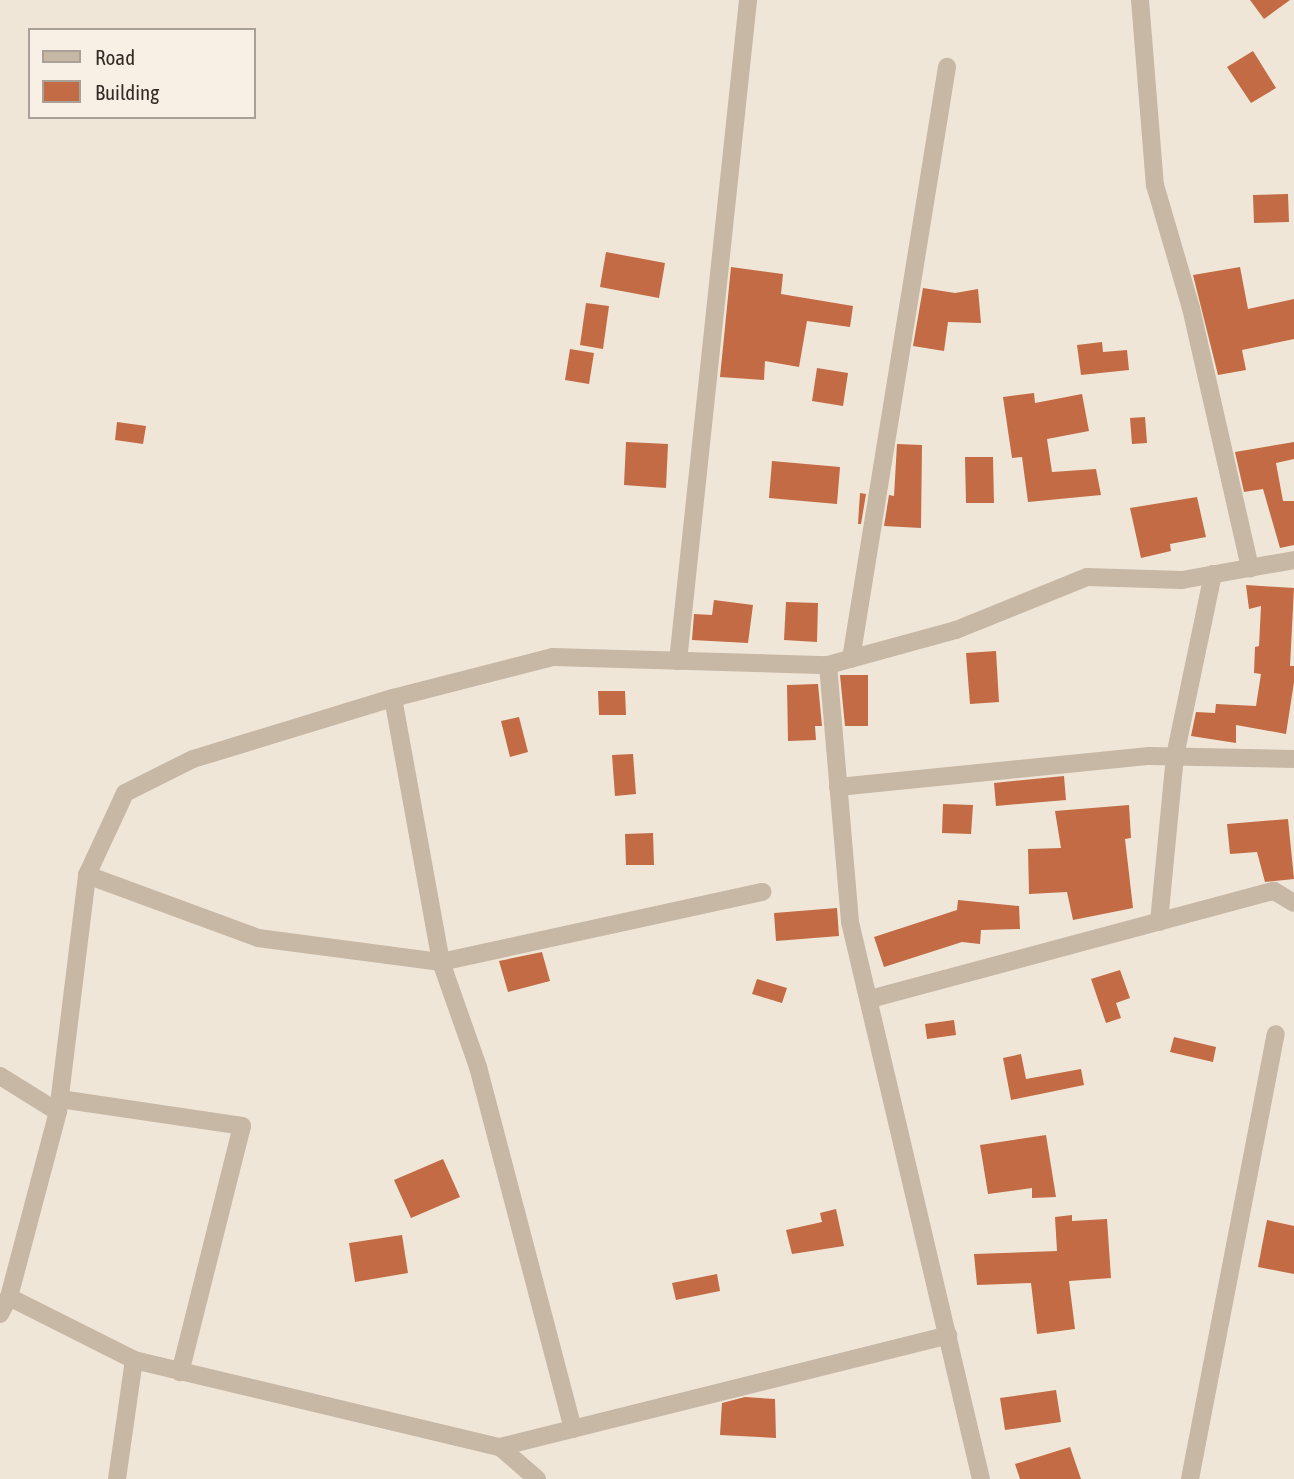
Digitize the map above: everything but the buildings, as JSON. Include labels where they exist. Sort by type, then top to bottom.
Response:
[{"type":"street","points":[[678,661],[748,0]]},
{"type":"street","points":[[1140,0],[1155,185],[1191,308],[1250,568]]},
{"type":"street","points":[[851,659],[947,67]]},
{"type":"street","points":[[0,1314],[9,1297],[59,1106],[87,875],[125,793],[193,759],[393,698],[552,657],[828,665],[956,630],[1087,577],[1182,580],[1294,559]]},
{"type":"street","points":[[1158,922],[1175,756],[1213,574]]},
{"type":"street","points":[[828,665],[850,922],[981,1479]]},
{"type":"street","points":[[393,698],[441,962],[478,1067],[573,1429]]},
{"type":"street","points":[[838,787],[1027,766],[1175,756],[1294,759]]},
{"type":"street","points":[[87,875],[258,938],[441,962],[761,892]]},
{"type":"street","points":[[870,999],[1274,891],[1294,903]]},
{"type":"street","points":[[1190,1479],[1276,1034]]},
{"type":"street","points":[[0,1076],[59,1106],[242,1126],[180,1372]]},
{"type":"street","points":[[9,1297],[134,1360],[500,1447],[948,1335]]},
{"type":"street","points":[[117,1479],[134,1360]]},
{"type":"street","points":[[500,1447],[537,1479]]}]
